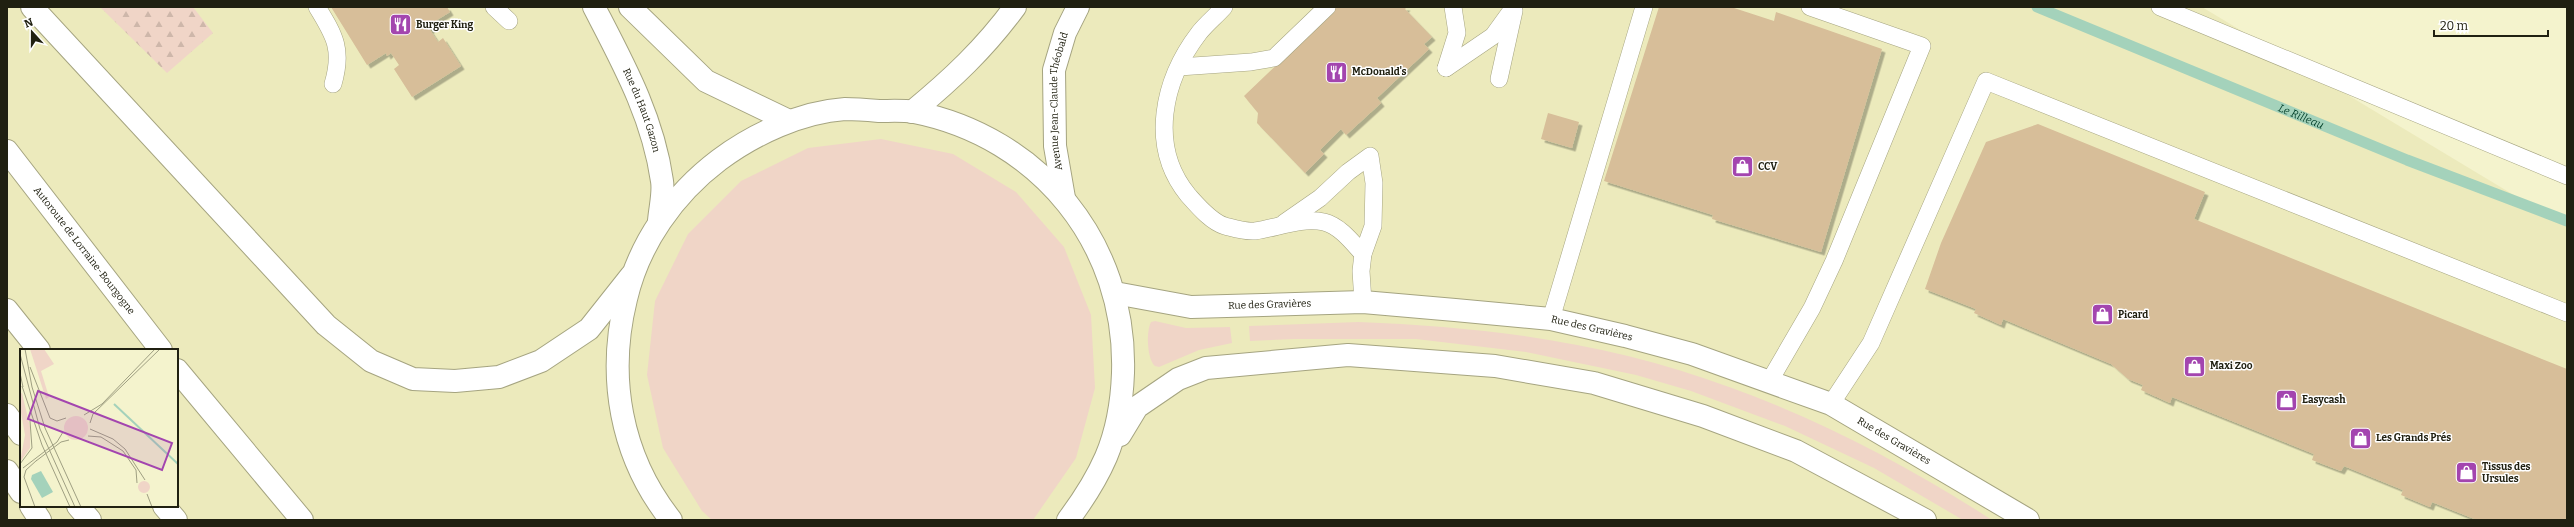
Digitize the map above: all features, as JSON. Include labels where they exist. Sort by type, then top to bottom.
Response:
[{"type":"main road","points":[[32,7],[326,325],[372,361],[413,379],[455,381],[499,377],[541,360],[589,329],[631,276],[659,220],[696,177],[740,144],[789,121],[844,109],[912,112],[978,132],[1034,168],[1064,198],[1089,233],[1115,293],[1124,343],[1122,401],[1108,454]]},
{"type":"main road","name":"Rue du Haut Gazon","points":[[594,7],[630,76],[649,121],[662,182],[659,220]]},
{"type":"main road","points":[[630,7],[706,81],[789,121]]},
{"type":"main road","points":[[912,112],[951,81],[977,54],[1015,7]]},
{"type":"main road","name":"Avenue Jean-Claude Théobald","points":[[1064,198],[1055,146],[1054,70],[1064,33],[1078,7]]},
{"type":"main road","name":"Autoroute de Lorraine-Bourgogne","points":[[7,151],[160,349]]},
{"type":"main road","points":[[631,276],[618,331],[616,375],[623,423],[643,476],[669,519]]},
{"type":"main road","name":"Rue des Gravières","points":[[1115,293],[1190,307],[1363,302],[1551,319],[1625,336],[1692,354],[1831,404],[2028,520]]},
{"type":"main road","points":[[7,310],[38,349]]},
{"type":"main road","points":[[1068,520],[1090,490],[1108,454],[1137,407],[1178,379],[1206,368],[1348,355],[1495,366],[1594,383],[1702,416],[1796,451],[1925,520]]},
{"type":"main road","points":[[178,371],[302,520]]},
{"type":"main road","points":[[7,415],[20,433]]},
{"type":"main road","points":[[7,471],[20,490]]},
{"type":"main road","points":[[1884,497],[1900,520]]},
{"type":"main road","points":[[32,507],[40,520]]},
{"type":"main road","points":[[79,507],[90,520]]},
{"type":"main road","points":[[165,507],[176,520]]},
{"type":"lane","points":[[317,7],[334,35],[338,66],[333,84]]},
{"type":"lane","points":[[494,7],[509,21]]},
{"type":"lane","points":[[1224,7],[1200,32],[1179,67],[1167,95],[1163,127],[1167,156],[1179,184],[1198,207],[1223,225],[1254,231],[1284,224],[1323,222],[1348,237],[1363,254]]},
{"type":"lane","points":[[1179,67],[1251,62],[1274,58],[1327,7]]},
{"type":"lane","points":[[1453,7],[1457,33],[1446,68],[1493,36],[1515,7]]},
{"type":"lane","points":[[1499,79],[1515,7]]},
{"type":"lane","points":[[1551,319],[1644,7]]},
{"type":"lane","points":[[1769,382],[1812,308],[1834,261],[1922,46],[1810,7]]},
{"type":"lane","points":[[2160,7],[2567,176]]},
{"type":"lane","points":[[1831,404],[1871,343],[1986,81],[2567,313]]},
{"type":"lane","points":[[1284,224],[1320,198],[1348,172],[1370,156],[1374,183],[1373,226],[1363,254],[1361,271],[1363,302]]},
{"type":"shaded area","points":[[7,7],[2202,7],[2567,227],[2567,520],[7,520]]},
{"type":"green space","points":[[100,7],[193,7],[213,33],[167,73]]},
{"type":"green space","points":[[881,139],[953,154],[1016,192],[1064,247],[1091,315],[1095,388],[1076,458],[1033,520],[712,520],[702,511],[663,448],[647,375],[655,301],[688,234],[741,181],[808,148]]},
{"type":"green space","points":[[1155,321],[1186,328],[1230,327],[1232,343],[1199,350],[1159,367],[1155,366],[1150,357],[1148,332],[1151,322]]},
{"type":"green space","points":[[1359,322],[1496,332],[1550,340],[1632,357],[1687,373],[1740,391],[1793,412],[1844,436],[1895,462],[1992,520],[1963,520],[1874,468],[1785,426],[1691,391],[1636,375],[1526,352],[1416,339],[1295,339],[1250,341],[1249,326]]},
{"type":"building","points":[[331,7],[447,7],[450,12],[432,23],[434,27],[430,30],[438,42],[443,38],[461,66],[412,97],[394,69],[399,65],[391,53],[387,56],[386,53],[367,65]]},
{"type":"building","name":"McDonald's","points":[[1337,7],[1407,7],[1405,9],[1432,37],[1424,44],[1429,49],[1377,98],[1381,103],[1346,135],[1341,129],[1320,150],[1324,154],[1305,173],[1257,123],[1258,113],[1244,96]]},
{"type":"building","points":[[1659,7],[1731,7],[1774,21],[1776,12],[1882,49],[1821,252],[1712,219],[1713,215],[1604,181]]},
{"type":"building","points":[[1548,113],[1579,122],[1572,148],[1541,139]]},
{"type":"building","points":[[2038,124],[2205,192],[2194,219],[2567,369],[2567,520],[2477,520],[2432,502],[2430,507],[2401,495],[2403,490],[2344,466],[2341,471],[2312,460],[2314,454],[2172,397],[2170,403],[2141,390],[2143,385],[2128,379],[2111,364],[2003,319],[2001,325],[1974,313],[1976,309],[1925,289],[1941,243],[1986,142]]},
{"type":"waterway","name":"Le Rilleau","points":[[2037,7],[2407,160],[2567,221]]},
{"type":"place","name":"Burger King","points":[[401,25]]},
{"type":"place","name":"McDonald's","points":[[1336,72]]},
{"type":"place","name":"CCV","points":[[1743,167]]},
{"type":"place","name":"Picard","points":[[2103,315]]},
{"type":"place","name":"Maxi Zoo","points":[[2195,366]]},
{"type":"place","name":"Easycash","points":[[2287,400]]},
{"type":"place","name":"Les Grands Prés","points":[[2360,438]]},
{"type":"place","name":"Tissus des Ursules","points":[[2466,473]]}]
